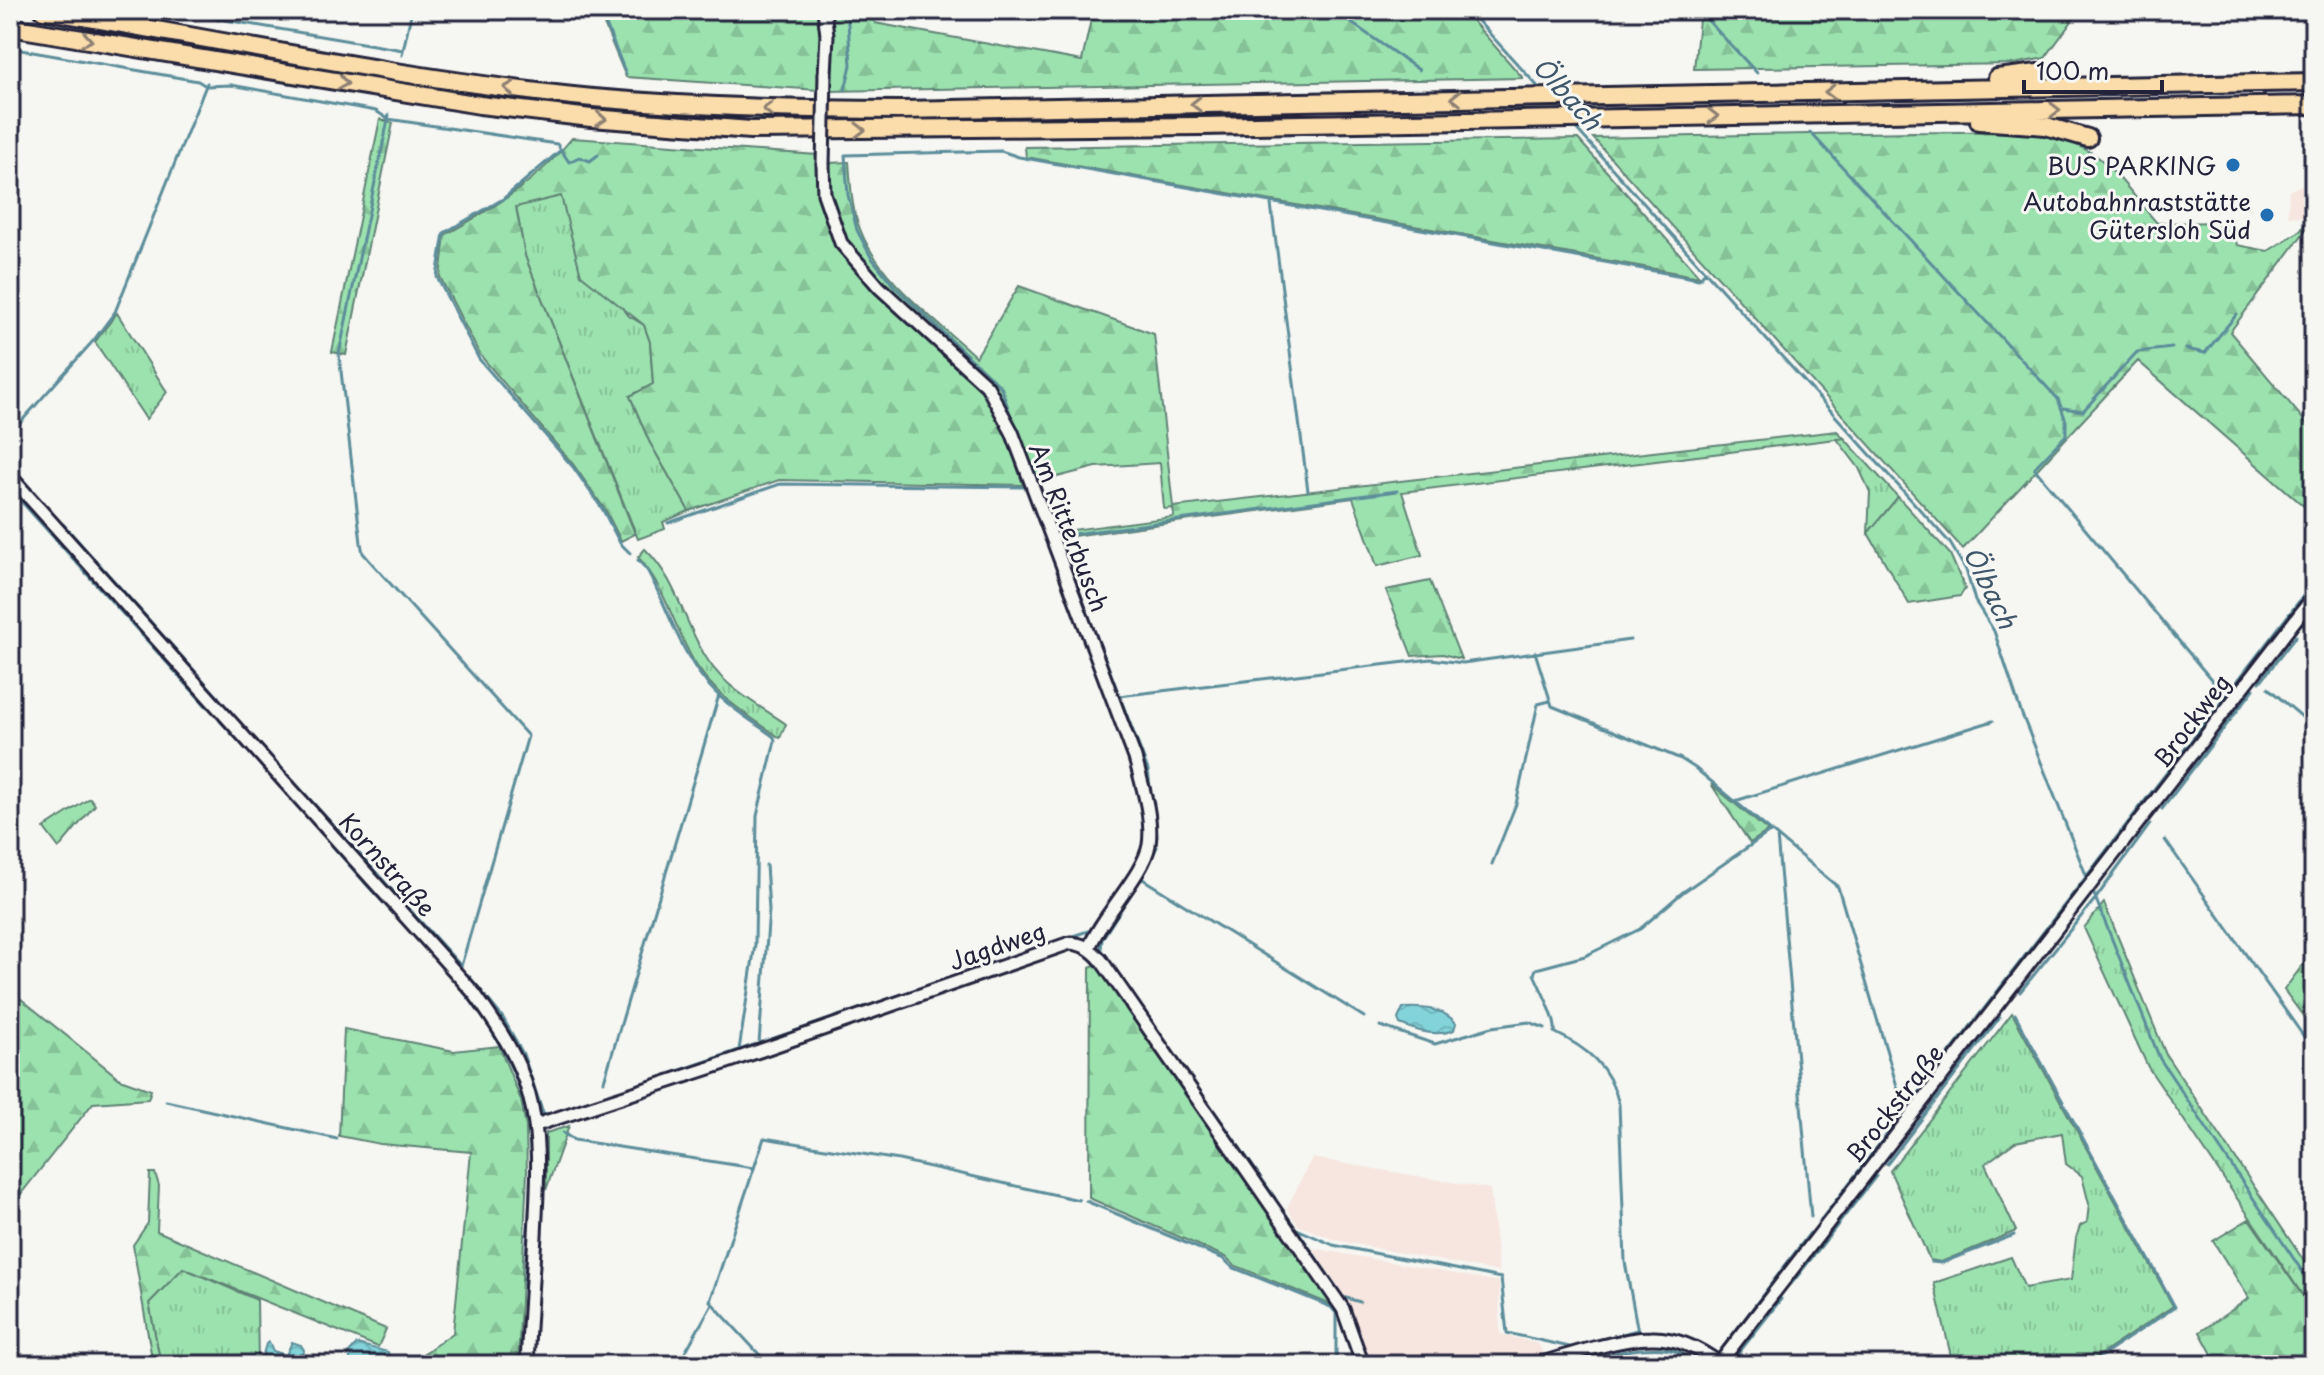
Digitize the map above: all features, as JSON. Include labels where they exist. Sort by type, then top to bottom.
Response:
[{"type":"highway","points":[[43,10],[483,85],[671,104],[749,108],[901,110],[2314,82]]},
{"type":"highway","points":[[10,27],[480,105],[591,118],[751,130],[919,130],[2314,105]]},
{"type":"highway","points":[[1893,90],[1938,80],[2017,77],[2038,73]]},
{"type":"highway","points":[[1893,113],[2046,126],[2088,138]]},
{"type":"street","name":"Am Ritterbusch","points":[[824,10],[827,35],[824,194],[841,243],[879,287],[987,386],[1012,432],[1135,758],[1143,787],[1149,843],[1133,876],[1089,948]]},
{"type":"street","name":"Kornstraße","points":[[10,476],[474,993],[500,1028],[518,1064],[536,1125],[539,1172],[527,1365]]},
{"type":"street","name":"Brockweg","points":[[2103,870],[2314,596]]},
{"type":"street","name":"Brockstraße","points":[[1536,1365],[1651,1338],[1677,1341],[1706,1353],[1719,1364],[2103,870]]},
{"type":"street","name":"Jagdweg","points":[[536,1125],[1070,943],[1089,948]]},
{"type":"street","points":[[1089,948],[1101,960],[1343,1309],[1363,1365]]},
{"type":"shaded area","points":[[2309,177],[2314,177],[2314,211],[2309,217],[2288,216],[2289,191],[2305,183]]},
{"type":"shaded area","points":[[1312,1158],[1490,1189],[1499,1272],[1335,1240],[1298,1225],[1287,1208]]},
{"type":"shaded area","points":[[1312,1248],[1499,1282],[1500,1334],[1538,1344],[1544,1354],[1505,1365],[1367,1365],[1344,1295]]},
{"type":"green space","points":[[598,10],[870,10],[875,23],[1082,61],[1093,10],[1463,10],[1523,78],[830,91],[830,75],[819,75],[818,90],[626,77]]},
{"type":"green space","points":[[1700,10],[2080,10],[2045,58],[2014,64],[1694,69]]},
{"type":"green space","points":[[380,119],[393,123],[346,355],[332,352]]},
{"type":"green space","points":[[2014,132],[2065,141],[2105,163],[2157,223],[2231,222],[2237,245],[2268,251],[2300,231],[2314,211],[2314,219],[2230,332],[2314,432],[2314,515],[2138,361],[1963,549],[1593,138]]},
{"type":"green space","points":[[572,138],[818,155],[819,195],[837,248],[877,294],[982,388],[1007,435],[1023,485],[779,480],[689,511],[649,441],[630,396],[653,384],[650,342],[644,325],[581,275],[561,196],[516,207],[525,256],[635,534],[621,541],[606,511],[573,464],[480,355],[440,277],[445,235],[529,181]]},
{"type":"green space","points":[[1578,139],[1700,277],[1026,157],[1025,147]]},
{"type":"green space","points":[[849,162],[855,213],[869,248],[910,298],[976,357],[1019,286],[1154,334],[1173,507],[1837,431],[1844,438],[1402,492],[1422,555],[1377,566],[1353,498],[1066,537],[1064,531],[1174,517],[1173,508],[1164,509],[1160,463],[1096,467],[1034,483],[993,388],[882,285],[846,242],[831,195],[829,163]]},
{"type":"green space","points":[[562,195],[581,275],[644,325],[650,342],[653,385],[630,396],[649,441],[689,511],[663,522],[665,529],[638,539],[525,256],[516,206]]},
{"type":"green space","points":[[117,313],[167,392],[146,419],[95,342]]},
{"type":"green space","points":[[1844,438],[1898,497],[1868,533],[1870,492],[1859,468],[1837,439]]},
{"type":"green space","points":[[1898,497],[1950,554],[1965,589],[1960,596],[1909,604],[1868,533]]},
{"type":"green space","points":[[645,549],[666,575],[700,648],[716,672],[734,689],[786,724],[780,738],[732,704],[701,672],[655,581],[638,557]]},
{"type":"green space","points":[[1430,581],[1461,659],[1443,654],[1412,656],[1386,590]]},
{"type":"green space","points":[[1711,784],[1768,831],[1750,843]]},
{"type":"green space","points":[[90,798],[95,805],[59,848],[44,828]]},
{"type":"green space","points":[[2104,903],[2166,1055],[2314,1276],[2314,1312],[2148,1067],[2084,928]]},
{"type":"green space","points":[[2314,950],[2314,1031],[2284,990]]},
{"type":"green space","points":[[1097,964],[1334,1306],[1234,1265],[1226,1257],[1089,1198],[1090,967]]},
{"type":"green space","points":[[10,990],[120,1079],[151,1090],[148,1099],[93,1103],[16,1200],[10,1197]]},
{"type":"green space","points":[[2012,1013],[2173,1306],[2085,1365],[1953,1365],[1934,1283],[2011,1257],[2025,1288],[2071,1280],[2076,1238],[2080,1226],[2087,1222],[2089,1204],[2082,1176],[2066,1164],[2062,1133],[2015,1142],[1985,1164],[2016,1231],[1941,1262],[1930,1260],[1890,1171]]},
{"type":"green space","points":[[344,1029],[454,1051],[499,1046],[521,1100],[526,1127],[527,1172],[518,1365],[416,1365],[417,1358],[453,1333],[471,1152],[380,1144],[339,1136]]},
{"type":"green space","points":[[569,1126],[546,1190],[546,1133]]},
{"type":"green space","points":[[150,1173],[155,1173],[159,1186],[157,1231],[386,1329],[378,1347],[183,1268],[149,1303],[161,1365],[153,1365],[133,1245],[148,1223]]},
{"type":"green space","points":[[2249,1219],[2314,1312],[2314,1365],[2218,1365],[2200,1332],[2249,1298],[2213,1241]]},
{"type":"green space","points":[[183,1268],[257,1300],[258,1365],[161,1365],[149,1303]]},
{"type":"water","points":[[1403,1008],[1439,1011],[1456,1023],[1454,1030],[1427,1032],[1400,1024],[1398,1019]]},
{"type":"water","points":[[269,1342],[273,1351],[286,1355],[292,1342],[301,1345],[304,1350],[302,1361],[306,1365],[260,1365]]},
{"type":"water","points":[[357,1344],[388,1352],[392,1365],[356,1365],[349,1353]]},
{"type":"waterway","points":[[166,10],[403,50]]},
{"type":"waterway","points":[[218,20],[220,10]]},
{"type":"waterway","points":[[402,55],[412,10]]},
{"type":"waterway","points":[[600,10],[626,74]]},
{"type":"waterway","points":[[845,90],[851,65],[847,10]]},
{"type":"waterway","points":[[1333,10],[1419,70]]},
{"type":"waterway","name":"Ölbach","points":[[1468,10],[1541,90]]},
{"type":"waterway","points":[[1698,10],[1757,73]]},
{"type":"waterway","points":[[10,48],[198,81],[206,86],[231,85],[376,111],[388,119],[557,144],[569,162],[579,157],[590,161],[598,155]]},
{"type":"waterway","points":[[10,434],[115,312],[207,83]]},
{"type":"waterway","points":[[389,115],[339,354],[363,553],[528,736],[461,966]]},
{"type":"waterway","name":"Ölbach","points":[[1573,125],[1950,543],[1966,570],[1975,601],[1994,631],[2021,712],[2088,880]]},
{"type":"waterway","points":[[1810,132],[2058,399],[2066,421],[2066,435],[2034,468],[2225,696]]},
{"type":"waterway","points":[[561,150],[503,199],[444,233],[437,277],[479,359],[573,467],[603,510],[620,543],[630,553]]},
{"type":"waterway","points":[[1014,426],[1001,387],[895,287],[871,257],[857,230],[848,195],[845,155],[1001,151],[1019,157],[1699,279],[1706,271]]},
{"type":"waterway","points":[[1271,204],[1308,491]]},
{"type":"waterway","points":[[2186,349],[2205,353],[2237,314]]},
{"type":"waterway","points":[[2063,408],[2083,411],[2137,352],[2172,348]]},
{"type":"waterway","points":[[10,465],[44,504]]},
{"type":"waterway","points":[[668,523],[780,484],[1025,487]]},
{"type":"waterway","points":[[10,489],[207,707]]},
{"type":"waterway","points":[[1058,536],[1397,491]]},
{"type":"waterway","points":[[63,524],[218,697]]},
{"type":"waterway","points":[[1057,534],[1148,770],[1152,805]]},
{"type":"waterway","points":[[638,560],[647,570],[688,656],[706,682],[729,705],[774,737],[775,741],[757,816],[755,945],[739,1050]]},
{"type":"waterway","points":[[1820,1221],[2314,582]]},
{"type":"waterway","points":[[2304,625],[2314,612]]},
{"type":"waterway","points":[[2260,682],[2296,636]]},
{"type":"waterway","points":[[1119,696],[1431,659],[1463,663],[1630,640]]},
{"type":"waterway","points":[[1535,652],[1552,706],[1681,759],[1838,887],[1904,1110]]},
{"type":"waterway","points":[[2268,688],[2314,727]]},
{"type":"waterway","points":[[2162,809],[2254,689]]},
{"type":"waterway","points":[[604,1081],[719,695]]},
{"type":"waterway","points":[[1492,864],[1516,804],[1538,704],[1550,701]]},
{"type":"waterway","points":[[227,708],[461,966]]},
{"type":"waterway","points":[[220,721],[434,957],[477,1009],[495,1037],[522,1097],[530,1142],[524,1290]]},
{"type":"waterway","points":[[1735,801],[1993,721]]},
{"type":"waterway","points":[[1155,824],[1157,836]]},
{"type":"waterway","points":[[2020,992],[2096,898],[2150,824]]},
{"type":"waterway","points":[[1555,1032],[1551,1012],[1534,974],[1536,969],[1585,956],[1640,929],[1683,892],[1771,831]]},
{"type":"waterway","points":[[1777,836],[1811,1217]]},
{"type":"waterway","points":[[2165,840],[2314,1051]]},
{"type":"waterway","points":[[1157,847],[1102,939],[1101,949],[1275,1198]]},
{"type":"waterway","points":[[759,1043],[769,910],[766,865]]},
{"type":"waterway","points":[[1141,878],[1364,1017]]},
{"type":"waterway","name":"Ölbach","points":[[2091,887],[2160,1059],[2314,1289]]},
{"type":"waterway","points":[[1036,948],[1088,931]]},
{"type":"waterway","points":[[614,1093],[1013,956]]},
{"type":"waterway","points":[[468,975],[503,1018],[523,1054],[543,1113],[549,1114],[599,1098]]},
{"type":"waterway","points":[[2015,1014],[2175,1307],[2088,1365]]},
{"type":"waterway","points":[[1887,1164],[1999,1018]]},
{"type":"waterway","points":[[1380,1026],[1435,1044],[1492,1027],[1529,1022],[1545,1028]]},
{"type":"waterway","points":[[1554,1032],[1596,1060],[1610,1079],[1619,1104],[1625,1262],[1638,1332]]},
{"type":"waterway","points":[[166,1101],[337,1139]]},
{"type":"waterway","points":[[563,1133],[574,1140],[754,1168]]},
{"type":"waterway","points":[[769,1365],[710,1301],[764,1138],[899,1160],[1079,1200]]},
{"type":"waterway","points":[[1792,1283],[1876,1176]]},
{"type":"waterway","points":[[1086,1201],[1224,1259],[1232,1267],[1331,1307],[1336,1313],[1336,1365]]},
{"type":"waterway","points":[[1297,1229],[1333,1245],[1501,1278],[1507,1333],[1574,1348]]},
{"type":"waterway","points":[[1298,1231],[1343,1297],[1360,1302]]},
{"type":"waterway","points":[[1724,1346],[1810,1233]]},
{"type":"waterway","points":[[1931,1262],[1941,1263],[2014,1235]]},
{"type":"waterway","points":[[1730,1364],[1781,1299]]},
{"type":"waterway","points":[[678,1365],[711,1306]]},
{"type":"waterway","points":[[1587,1344],[1637,1330]]},
{"type":"waterway","points":[[1569,1365],[1654,1348],[1685,1355],[1694,1365]]},
{"type":"waterway","points":[[1513,1365],[1559,1352]]},
{"type":"place","name":"BUS PARKING","points":[[2233,165]]},
{"type":"place","name":"Autobahnraststätte Gütersloh Süd","points":[[2267,215]]}]
